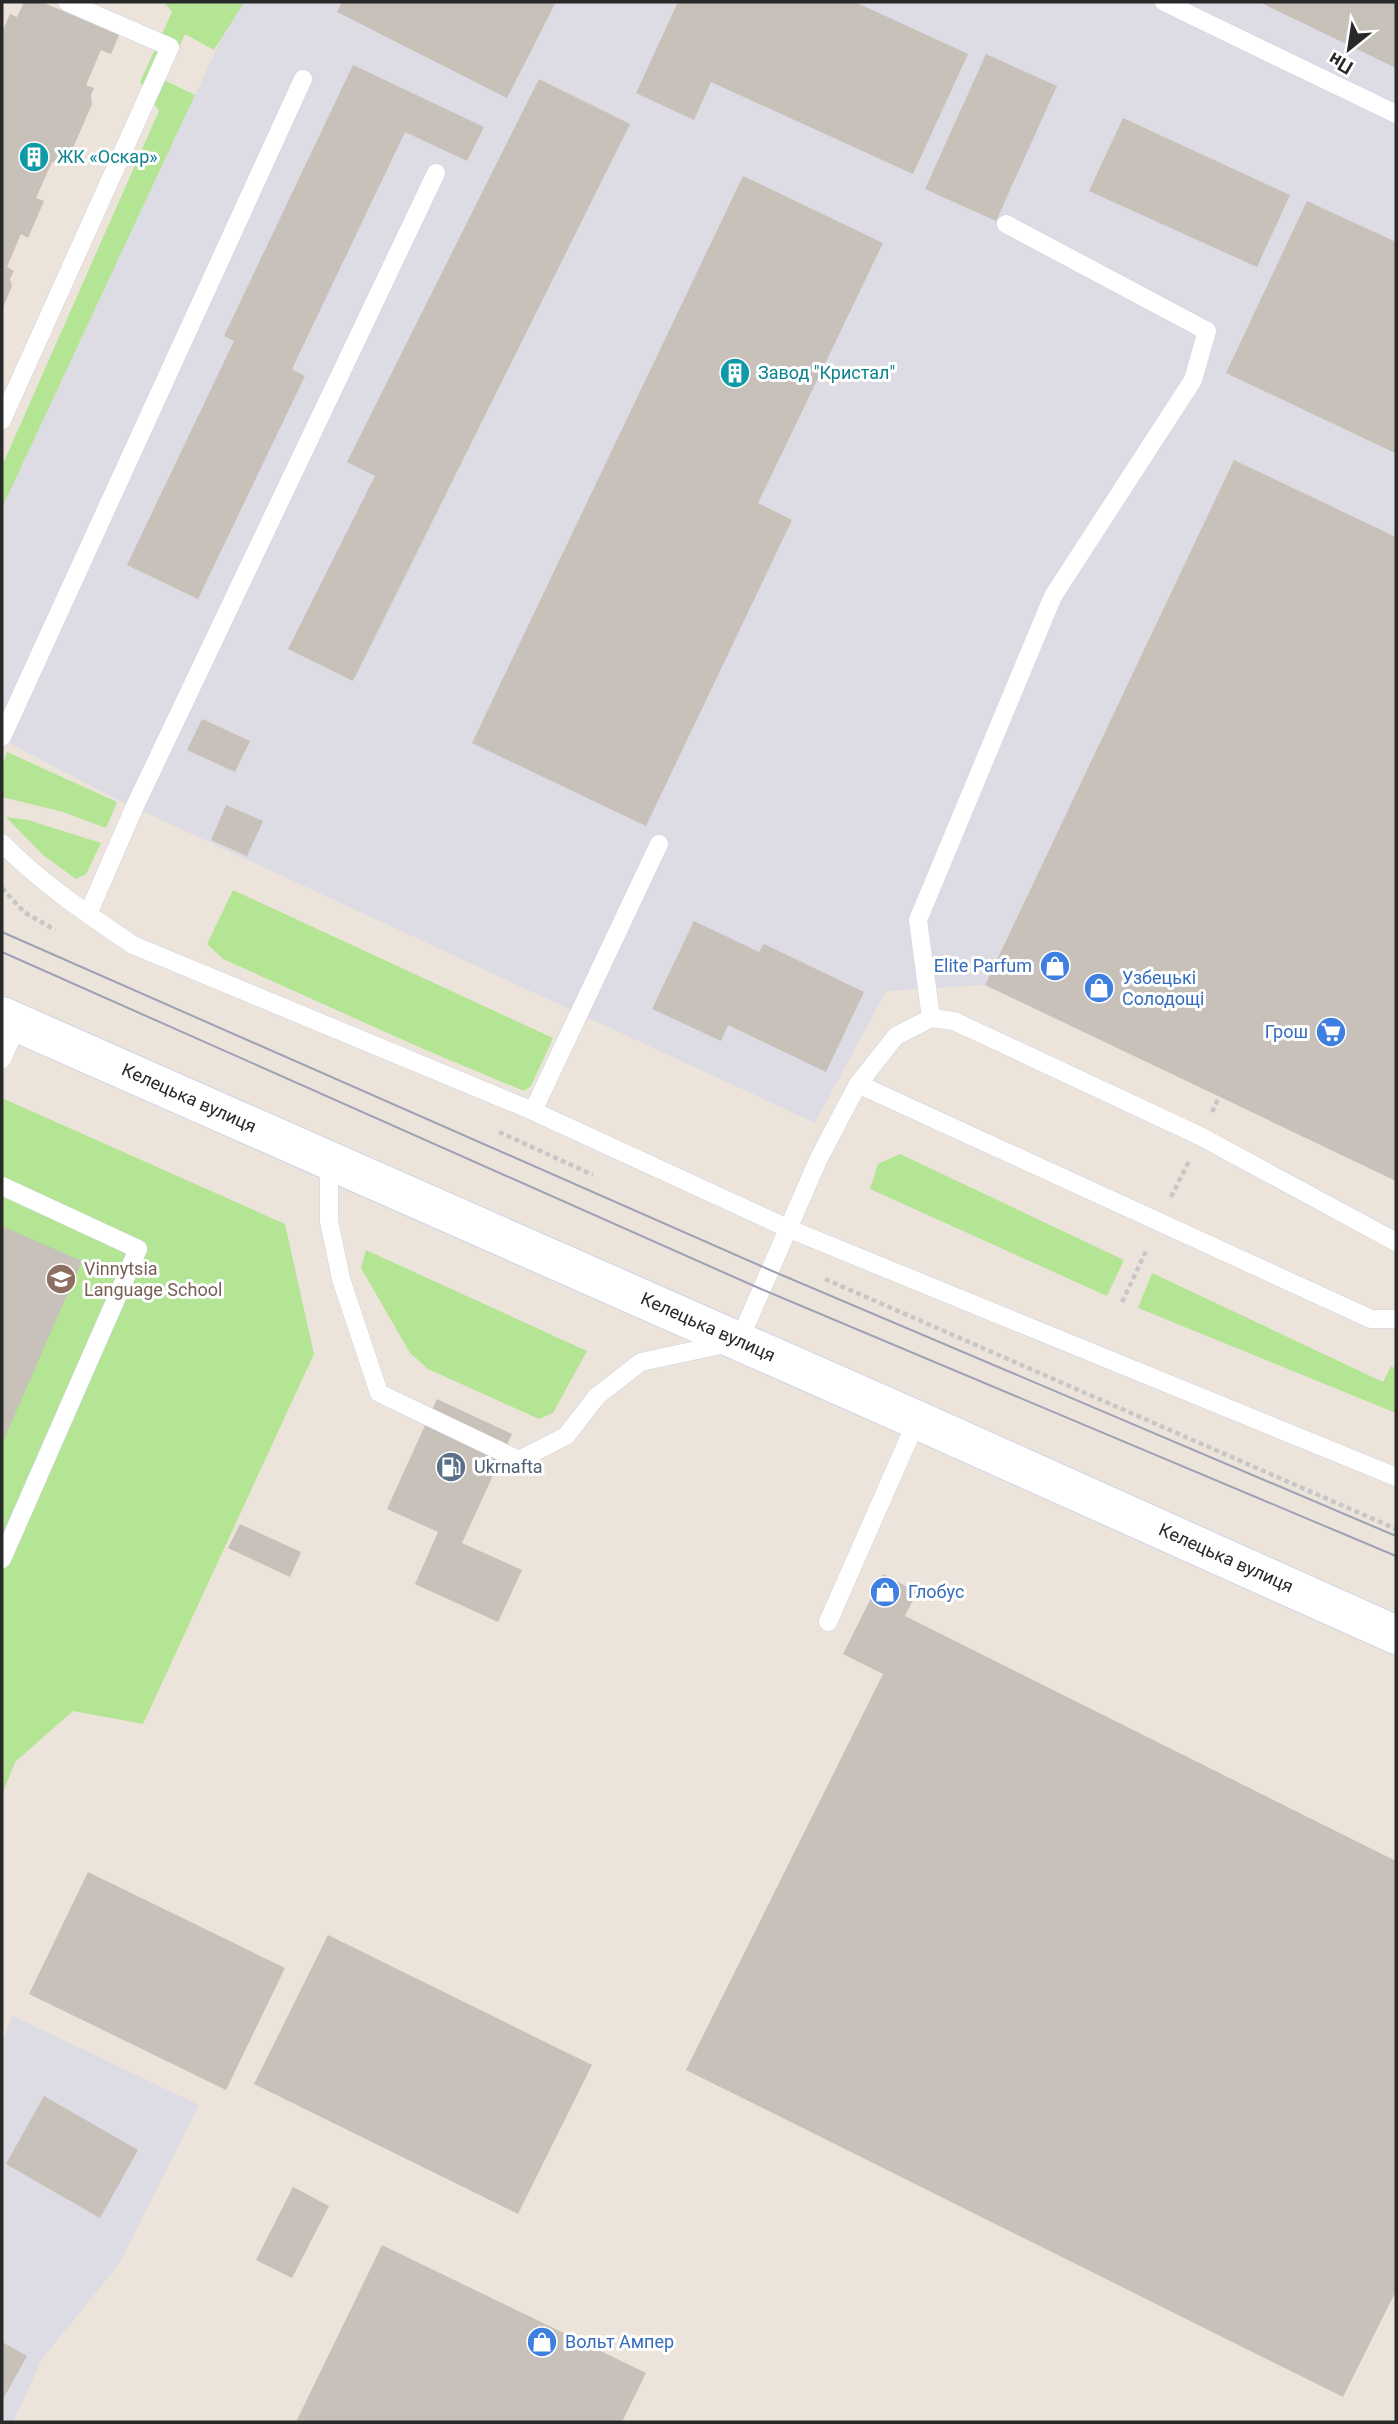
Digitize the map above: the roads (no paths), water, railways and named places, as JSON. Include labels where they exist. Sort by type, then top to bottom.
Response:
[{"type":"main road","name":"Келецька вулиця","points":[[10,1019],[1396,1634]]},
{"type":"lane","points":[[2,420],[170,47],[67,2]]},
{"type":"lane","points":[[1164,2],[1396,114]]},
{"type":"lane","points":[[2,737],[303,79]]},
{"type":"lane","points":[[88,914],[141,794],[436,173]]},
{"type":"lane","points":[[931,1018],[918,919],[1053,596],[1193,380],[1208,331],[1006,225]]},
{"type":"lane","points":[[2,843],[18,859],[88,914],[133,944],[533,1111],[787,1228],[1396,1477]]},
{"type":"lane","points":[[533,1111],[659,844]]},
{"type":"lane","points":[[328,1160],[329,1221],[341,1279],[379,1393],[519,1460],[566,1436],[597,1396],[641,1362],[738,1340],[819,1158],[858,1084],[896,1036],[931,1018],[954,1021],[1200,1136],[1396,1242]]},
{"type":"lane","name":"Келецька вулиця","points":[[2,1059],[10,1019]]},
{"type":"lane","points":[[858,1084],[1371,1319],[1396,1320]]},
{"type":"lane","points":[[2,1186],[138,1249],[2,1559]]},
{"type":"lane","points":[[828,1622],[917,1420]]},
{"type":"tram line","points":[[2,932],[770,1270],[1396,1536]]},
{"type":"tram line","points":[[2,952],[761,1289],[1396,1556]]},
{"type":"place","name":"ЖК «Оскар»","points":[[34,157]]},
{"type":"place","name":"Завод \"Кристал\"","points":[[735,373]]},
{"type":"place","name":"Elite Parfum","points":[[1055,966]]},
{"type":"place","name":"Узбецькі Солодощі","points":[[1099,988]]},
{"type":"place","name":"Грош","points":[[1331,1032]]},
{"type":"place","name":"Vinnytsia Language School","points":[[61,1279]]},
{"type":"place","name":"Ukrnafta","points":[[451,1467]]},
{"type":"place","name":"Глобус","points":[[885,1592]]},
{"type":"place","name":"Вольт Ампер","points":[[542,2342]]}]
